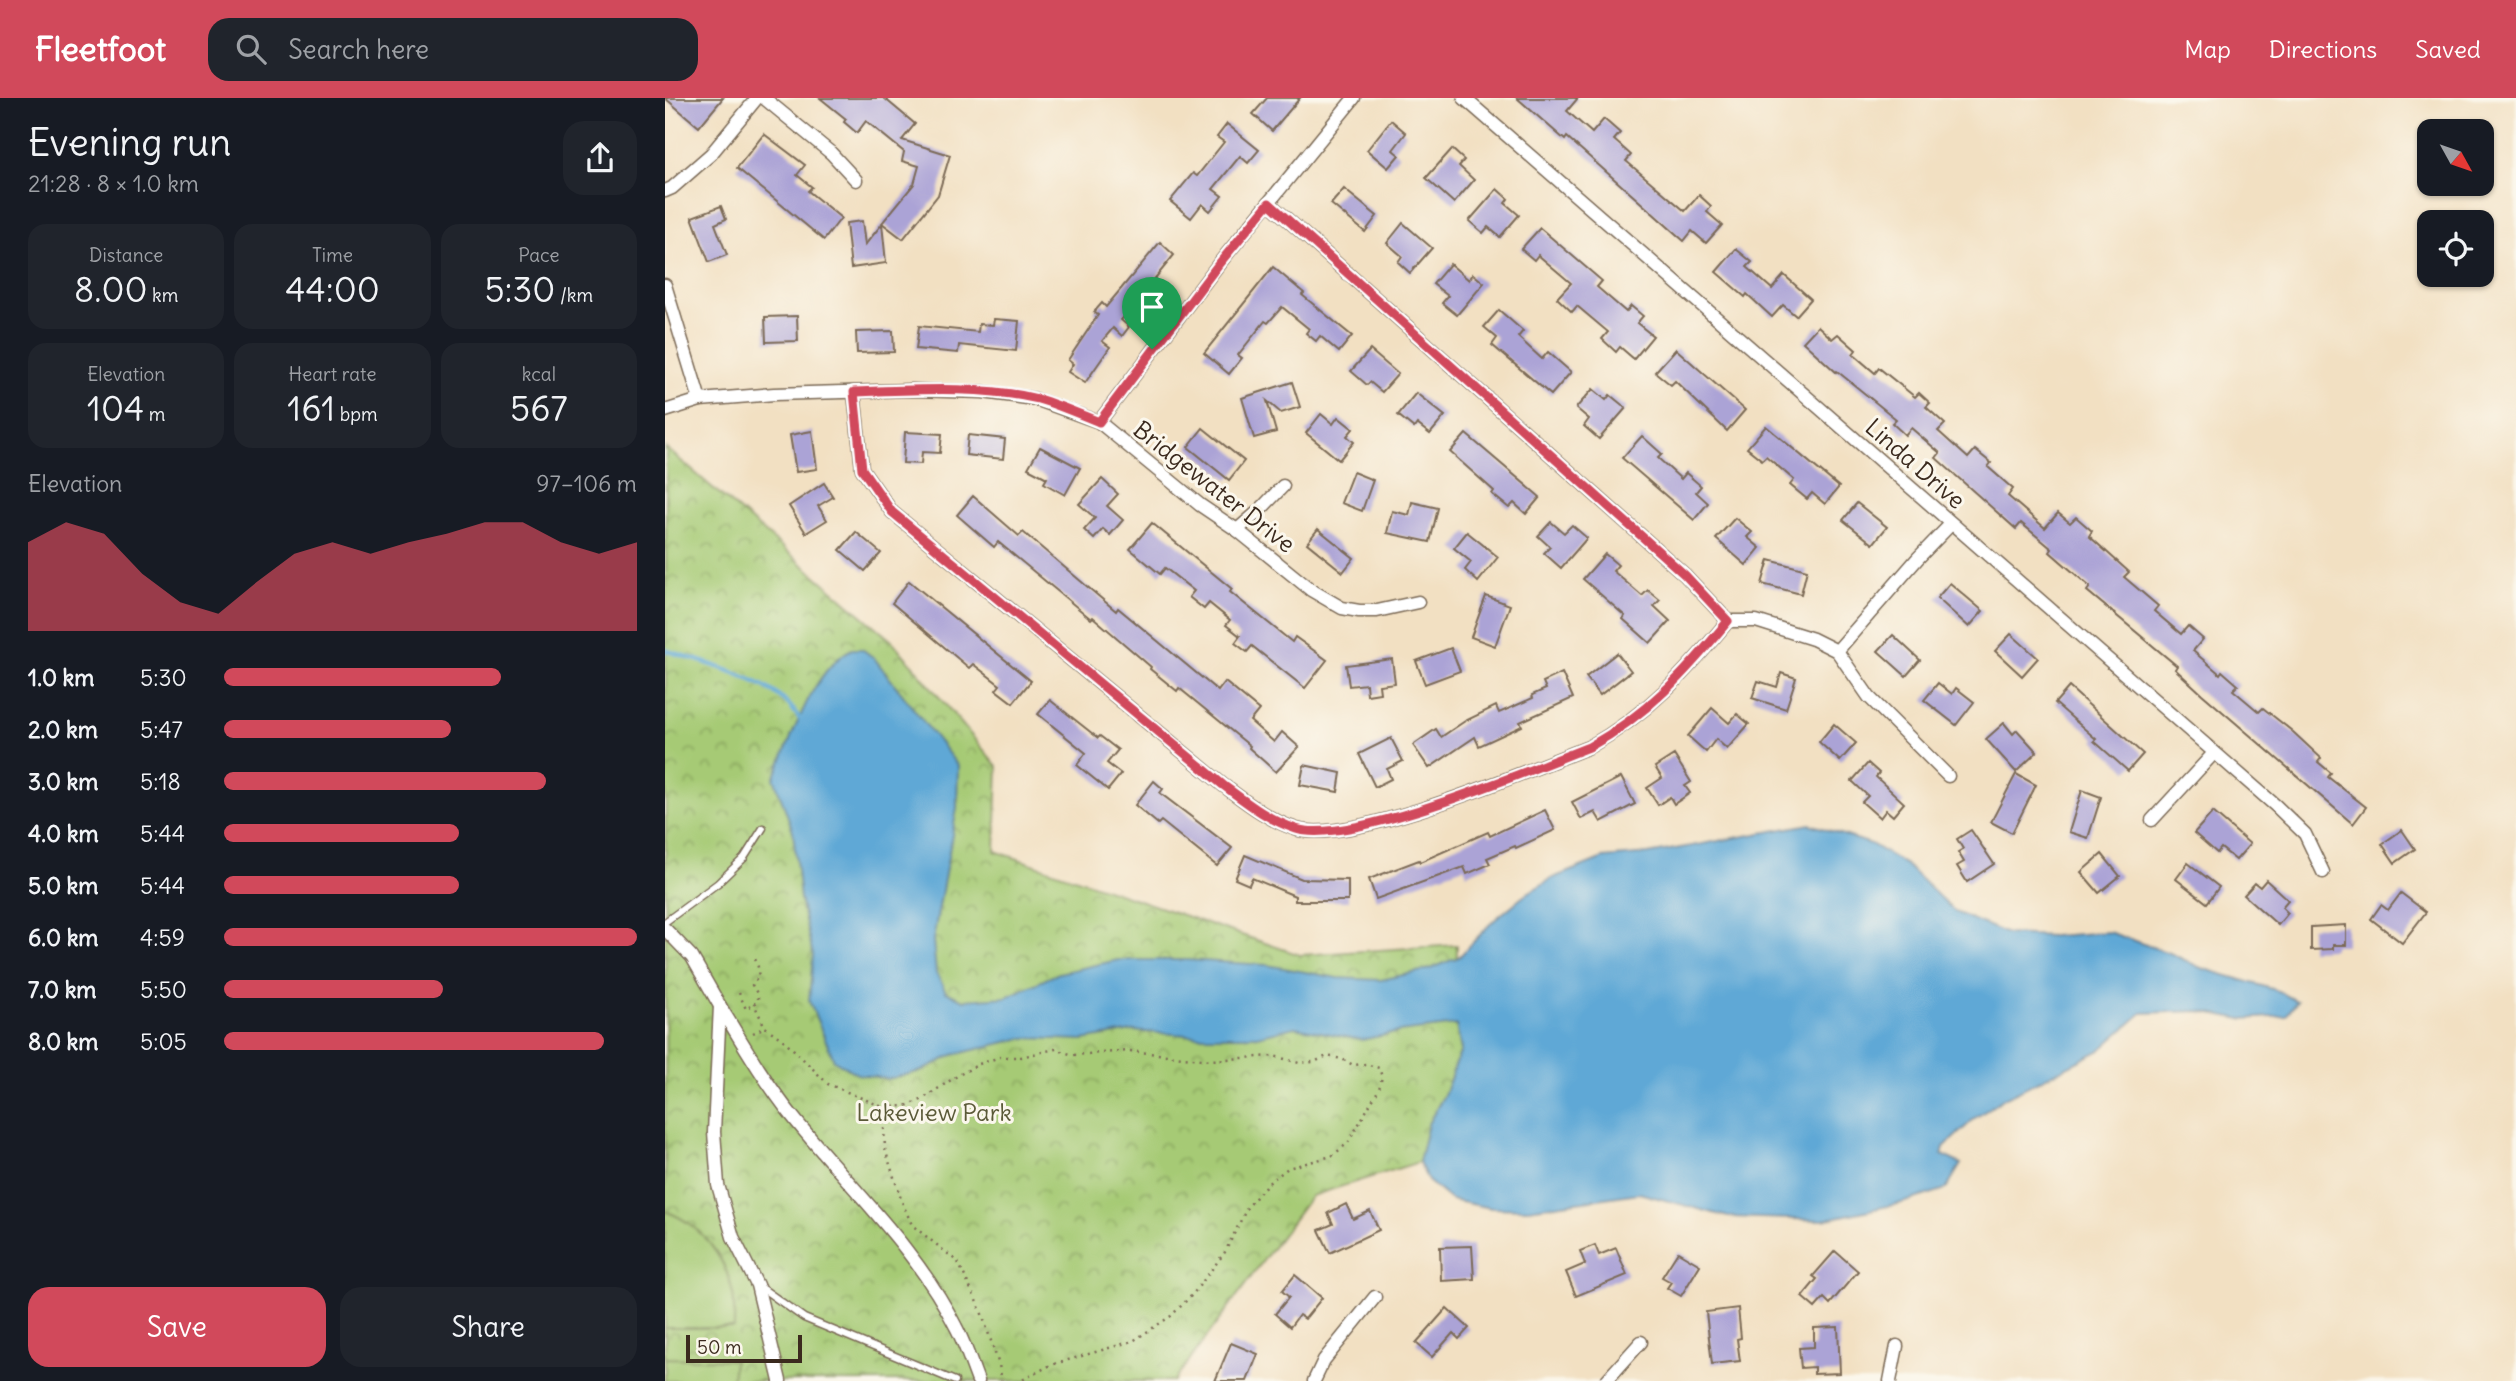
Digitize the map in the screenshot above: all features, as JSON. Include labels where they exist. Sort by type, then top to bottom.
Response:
[{"type":"street","points":[[665,191],[712,154],[757,98]]},
{"type":"street","points":[[764,98],[831,153],[856,180]]},
{"type":"street","points":[[1099,422],[1177,317],[1354,98]]},
{"type":"street","name":"Linda Drive","points":[[1464,98],[2305,834],[2323,872]]},
{"type":"street","points":[[1269,203],[1675,566],[1728,621],[1756,621],[1813,639],[1837,651],[1869,696],[1948,776]]},
{"type":"street","points":[[665,285],[700,400]]},
{"type":"street","name":"Bridgewater Drive","points":[[665,411],[700,400],[774,394],[912,390],[983,392],[1035,399],[1099,422],[1311,590],[1342,608],[1377,611],[1418,602]]},
{"type":"street","points":[[854,392],[862,469],[892,512],[1223,785],[1266,816],[1298,829],[1332,831],[1385,821],[1589,747],[1620,730],[1661,697],[1728,621]]},
{"type":"street","points":[[1237,530],[1283,486]]},
{"type":"street","points":[[1837,651],[1951,524]]},
{"type":"street","points":[[2152,820],[2214,753]]},
{"type":"street","points":[[665,929],[692,957],[759,1072],[825,1157],[897,1238],[928,1281],[956,1327],[978,1381]]},
{"type":"street","points":[[720,1006],[714,1132],[718,1185],[733,1237],[757,1285],[780,1381]]},
{"type":"street","points":[[1314,1381],[1324,1360],[1375,1297]]},
{"type":"street","points":[[1606,1381],[1641,1342]]},
{"type":"street","points":[[1890,1381],[1897,1346]]},
{"type":"lane","points":[[665,922],[718,883],[744,858],[763,828]]},
{"type":"lane","points":[[757,1285],[804,1318],[955,1381]]},
{"type":"path","points":[[739,993],[746,1009],[758,1001],[758,995],[752,985],[759,975],[755,959]]},
{"type":"path","points":[[754,1004],[765,1027],[786,1042],[828,1084],[883,1107],[906,1106],[921,1100],[979,1064],[1000,1057],[1021,1057],[1055,1049],[1073,1055],[1130,1051],[1211,1060],[1274,1056],[1299,1063],[1314,1062],[1327,1056],[1353,1065],[1366,1064],[1378,1068],[1382,1077],[1379,1089],[1348,1143],[1332,1156],[1288,1168],[1266,1185],[1247,1208],[1225,1252],[1193,1294],[1171,1316],[1133,1341],[1051,1365],[1020,1381]]},
{"type":"path","points":[[883,1107],[885,1149],[902,1202],[912,1225],[958,1262],[981,1311],[1002,1381]]},
{"type":"green space","name":"Lakeview Park","points":[[666,448],[893,642],[998,767],[995,851],[1300,955],[1457,945],[1456,1025],[1461,1050],[1444,1095],[1428,1124],[1419,1162],[1311,1196],[1174,1381],[665,1381]]},
{"type":"green space","points":[[665,1211],[690,1224],[718,1255],[730,1280],[734,1328],[665,1328]]},
{"type":"green space","points":[[665,1358],[734,1360],[732,1381],[665,1381]]},
{"type":"water","points":[[852,649],[862,649],[874,658],[958,766],[957,808],[933,940],[936,973],[946,992],[964,1000],[1006,997],[1059,973],[1118,960],[1187,960],[1267,965],[1338,978],[1381,980],[1430,969],[1459,957],[1492,922],[1526,894],[1553,878],[1603,858],[1648,854],[1810,824],[1871,844],[1906,865],[1955,912],[2007,934],[2052,936],[2109,932],[2172,954],[2201,968],[2276,990],[2297,1001],[2286,1016],[2242,1019],[2200,1011],[2142,1013],[2099,1051],[2006,1097],[1975,1118],[1944,1147],[1942,1155],[1961,1164],[1946,1189],[1902,1203],[1823,1220],[1728,1217],[1639,1193],[1528,1209],[1491,1208],[1451,1200],[1428,1181],[1419,1162],[1428,1124],[1444,1095],[1461,1050],[1456,1025],[1362,1040],[1295,1027],[1257,1036],[1200,1036],[1132,1031],[1083,1040],[1023,1038],[953,1055],[922,1071],[888,1079],[857,1074],[834,1060],[809,1001],[813,955],[800,899],[793,831],[774,778],[814,688],[825,672]]},
{"type":"building","points":[[665,98],[723,98],[699,127]]},
{"type":"building","points":[[820,98],[884,98],[915,124],[902,140],[950,155],[938,195],[903,239],[882,223],[914,184],[919,166],[902,161],[904,152],[866,121],[857,133],[844,122],[846,119]]},
{"type":"building","points":[[1267,98],[1300,98],[1272,131],[1253,114]]},
{"type":"building","points":[[1517,98],[1578,98],[1567,111],[1592,133],[1604,119],[1620,133],[1614,140],[1631,155],[1626,161],[1685,211],[1699,195],[1711,206],[1707,212],[1722,225],[1706,243],[1692,231],[1684,241],[1567,137],[1565,140]]},
{"type":"building","points":[[1391,120],[1406,133],[1393,150],[1399,155],[1388,168],[1367,150]]},
{"type":"building","points":[[1227,124],[1259,150],[1248,163],[1240,156],[1213,189],[1222,196],[1210,211],[1202,204],[1191,218],[1170,201],[1193,173],[1197,176],[1224,142],[1217,137]]},
{"type":"building","points":[[764,134],[805,165],[797,175],[812,187],[808,191],[841,218],[824,240],[737,168]]},
{"type":"building","points":[[1452,149],[1464,160],[1459,166],[1474,180],[1454,203],[1426,178]]},
{"type":"building","points":[[1344,189],[1377,216],[1365,232],[1331,204]]},
{"type":"building","points":[[1497,189],[1508,199],[1505,203],[1519,215],[1500,237],[1488,227],[1483,233],[1469,221]]},
{"type":"building","points":[[721,206],[726,219],[715,224],[727,255],[709,262],[692,217]]},
{"type":"building","points":[[862,221],[865,245],[882,224],[886,263],[851,268],[846,223]]},
{"type":"building","points":[[1403,223],[1432,248],[1410,273],[1398,262],[1402,256],[1387,243]]},
{"type":"building","points":[[1540,228],[1602,281],[1597,287],[1626,312],[1631,306],[1643,316],[1637,323],[1653,336],[1634,359],[1620,347],[1616,352],[1602,339],[1608,332],[1577,306],[1572,312],[1557,298],[1571,283],[1538,255],[1534,260],[1521,249]]},
{"type":"building","points":[[1160,242],[1174,255],[1121,320],[1129,327],[1122,336],[1113,328],[1102,341],[1110,347],[1085,383],[1068,372],[1073,364],[1068,360],[1098,315],[1094,312],[1102,303],[1106,307]]},
{"type":"building","points":[[1736,249],[1752,262],[1747,267],[1772,289],[1784,275],[1811,299],[1796,316],[1783,305],[1772,317],[1747,294],[1745,297],[1716,272]]},
{"type":"building","points":[[1450,264],[1469,280],[1473,274],[1484,283],[1457,315],[1442,303],[1448,296],[1433,284]]},
{"type":"building","points":[[1273,267],[1352,336],[1339,352],[1320,336],[1316,341],[1306,333],[1309,329],[1282,307],[1268,323],[1265,321],[1238,355],[1242,358],[1229,374],[1204,353]]},
{"type":"building","points":[[1499,310],[1523,331],[1518,337],[1542,359],[1548,352],[1571,372],[1551,395],[1492,345],[1497,338],[1484,327]]},
{"type":"building","points":[[797,316],[798,341],[766,342],[765,317]]},
{"type":"building","points":[[994,319],[1019,321],[1016,351],[959,345],[958,353],[916,349],[919,326],[978,332],[979,324],[993,325]]},
{"type":"building","points":[[1818,326],[1832,339],[1838,334],[1856,350],[1853,354],[1875,373],[1879,368],[1915,397],[1919,393],[1930,403],[1926,407],[1945,424],[1938,431],[1968,458],[1975,450],[1991,463],[1988,467],[2013,489],[2008,496],[2045,528],[2058,513],[2070,523],[2076,517],[2092,531],[2089,536],[2129,572],[2124,577],[2158,606],[2154,611],[2181,634],[2188,626],[2203,639],[2193,651],[2238,685],[2233,690],[2259,712],[2263,708],[2292,731],[2321,758],[2318,762],[2331,773],[2328,777],[2366,807],[2353,824],[2202,694],[2175,669],[2177,666],[2087,591],[2090,587],[2050,552],[2052,549],[2021,523],[2016,529],[1936,458],[1940,453],[1911,428],[1905,435],[1892,423],[1896,419],[1803,342]]},
{"type":"building","points":[[893,331],[894,352],[857,353],[856,332]]},
{"type":"building","points":[[1676,349],[1745,410],[1727,431],[1675,381],[1671,385],[1655,372]]},
{"type":"building","points":[[1370,350],[1398,374],[1382,392],[1370,382],[1367,385],[1351,371]]},
{"type":"building","points":[[1292,382],[1300,407],[1281,413],[1267,401],[1276,432],[1254,438],[1242,398]]},
{"type":"building","points":[[1593,389],[1606,400],[1610,395],[1626,408],[1599,439],[1584,426],[1589,419],[1576,408]]},
{"type":"building","points":[[1416,393],[1445,416],[1430,434],[1417,424],[1414,428],[1398,415]]},
{"type":"building","points":[[1321,414],[1333,424],[1338,417],[1353,429],[1347,436],[1354,442],[1339,460],[1306,433]]},
{"type":"building","points":[[1766,426],[1839,487],[1825,504],[1812,493],[1807,499],[1790,485],[1794,480],[1766,456],[1762,460],[1747,448]]},
{"type":"building","points":[[1203,428],[1244,461],[1229,480],[1188,447]]},
{"type":"building","points":[[812,431],[817,469],[796,472],[790,435]]},
{"type":"building","points":[[905,432],[942,434],[940,453],[922,452],[921,464],[903,463]]},
{"type":"building","points":[[1466,434],[1540,497],[1526,514],[1514,503],[1509,508],[1450,452]]},
{"type":"building","points":[[968,435],[1005,439],[1003,459],[966,455]]},
{"type":"building","points":[[1642,436],[1662,454],[1658,458],[1681,479],[1686,473],[1701,486],[1696,492],[1708,503],[1694,520],[1622,458]]},
{"type":"building","points":[[1040,447],[1080,468],[1065,495],[1044,483],[1047,478],[1028,468]]},
{"type":"building","points":[[1353,472],[1373,480],[1362,511],[1341,503]]},
{"type":"building","points":[[1102,479],[1118,494],[1107,506],[1123,520],[1110,535],[1103,529],[1094,539],[1084,530],[1095,518],[1079,504]]},
{"type":"building","points":[[824,483],[833,497],[818,506],[827,520],[806,533],[789,506]]},
{"type":"building","points":[[973,496],[1019,536],[1023,532],[1116,611],[1118,608],[1218,691],[1225,682],[1259,710],[1250,721],[1274,742],[1282,732],[1299,747],[1276,772],[1249,748],[1250,746],[1179,688],[1177,691],[1150,669],[1151,667],[1093,617],[1091,619],[998,542],[994,547],[957,515]]},
{"type":"building","points":[[1412,502],[1438,508],[1430,542],[1387,533],[1392,511],[1409,515]]},
{"type":"building","points":[[1857,503],[1887,527],[1873,544],[1843,520]]},
{"type":"building","points":[[1735,518],[1752,532],[1747,537],[1760,548],[1746,565],[1716,539]]},
{"type":"building","points":[[1551,522],[1564,533],[1572,525],[1587,538],[1561,568],[1544,553],[1550,547],[1538,536]]},
{"type":"building","points":[[1152,523],[1292,642],[1295,637],[1327,660],[1305,688],[1252,646],[1247,652],[1235,643],[1240,636],[1226,625],[1230,620],[1209,603],[1204,609],[1189,597],[1194,591],[1165,568],[1160,574],[1130,549]]},
{"type":"building","points":[[1318,529],[1354,558],[1343,572],[1307,543]]},
{"type":"building","points":[[856,532],[881,553],[865,571],[840,550]]},
{"type":"building","points":[[1467,532],[1498,557],[1478,582],[1465,570],[1471,562],[1454,548]]},
{"type":"building","points":[[1605,554],[1618,565],[1613,571],[1642,596],[1648,590],[1660,600],[1654,606],[1670,621],[1650,643],[1623,619],[1625,616],[1583,579]]},
{"type":"building","points":[[1769,560],[1807,570],[1801,594],[1762,584]]},
{"type":"building","points":[[909,581],[1031,681],[1013,703],[996,690],[1000,685],[973,664],[969,668],[892,603]]},
{"type":"building","points":[[1950,583],[1983,611],[1969,627],[1937,598]]},
{"type":"building","points":[[1486,596],[1510,605],[1495,646],[1471,637]]},
{"type":"building","points":[[2011,634],[2038,658],[2022,676],[1995,651]]},
{"type":"building","points":[[1893,635],[1920,660],[1906,676],[1878,651]]},
{"type":"building","points":[[1451,648],[1460,671],[1425,684],[1416,661]]},
{"type":"building","points":[[1617,653],[1631,671],[1600,695],[1586,677]]},
{"type":"building","points":[[1392,659],[1395,683],[1379,685],[1380,693],[1367,695],[1366,684],[1349,686],[1346,665]]},
{"type":"building","points":[[1562,673],[1573,698],[1520,722],[1522,726],[1479,746],[1475,737],[1429,768],[1413,745],[1436,729],[1441,737],[1465,721],[1496,706],[1499,713],[1533,698],[1532,695],[1546,689],[1543,682]]},
{"type":"building","points":[[1781,673],[1796,678],[1786,709],[1752,698],[1758,681],[1777,687]]},
{"type":"building","points":[[1938,683],[1952,694],[1956,688],[1974,702],[1956,725],[1924,700]]},
{"type":"building","points":[[2069,687],[2143,754],[2128,771],[2055,703]]},
{"type":"building","points":[[1050,700],[1098,738],[1100,736],[1118,750],[1107,763],[1121,774],[1108,790],[1077,765],[1086,753],[1038,714]]},
{"type":"building","points":[[1712,708],[1729,723],[1737,714],[1749,724],[1727,749],[1716,739],[1706,752],[1688,736]]},
{"type":"building","points":[[2004,723],[2013,734],[2017,730],[2037,752],[2016,772],[1986,739]]},
{"type":"building","points":[[1834,724],[1856,743],[1840,761],[1819,742]]},
{"type":"building","points":[[1391,738],[1403,761],[1387,769],[1391,779],[1375,787],[1359,754]]},
{"type":"building","points":[[1674,755],[1691,782],[1685,786],[1690,793],[1674,804],[1670,797],[1658,805],[1647,788],[1662,778],[1655,767]]},
{"type":"building","points":[[1868,763],[1879,773],[1876,777],[1904,803],[1893,816],[1886,810],[1880,818],[1862,802],[1868,796],[1852,781]]},
{"type":"building","points":[[1304,765],[1341,773],[1338,792],[1300,785]]},
{"type":"building","points":[[2016,774],[2036,785],[2012,833],[1991,822]]},
{"type":"building","points":[[1621,777],[1635,804],[1601,822],[1595,812],[1581,819],[1572,802]]},
{"type":"building","points":[[1154,781],[1163,789],[1160,793],[1232,848],[1217,866],[1161,821],[1158,824],[1135,805]]},
{"type":"building","points":[[2082,790],[2101,797],[2088,838],[2069,832]]},
{"type":"building","points":[[1545,810],[1555,830],[1487,858],[1490,864],[1467,874],[1464,867],[1376,899],[1369,879],[1419,860],[1420,862],[1488,832],[1490,836]]},
{"type":"building","points":[[2213,812],[2250,844],[2236,860],[2221,848],[2217,853],[2194,833]]},
{"type":"building","points":[[1971,830],[1994,864],[1967,882],[1957,866],[1964,862],[1958,852],[1963,849],[1957,839]]},
{"type":"building","points":[[2402,830],[2415,849],[2395,863],[2382,844]]},
{"type":"building","points":[[2102,854],[2120,876],[2099,893],[2081,872]]},
{"type":"building","points":[[1245,855],[1302,879],[1348,880],[1348,901],[1295,901],[1295,896],[1252,878],[1249,885],[1235,879]]},
{"type":"building","points":[[2188,863],[2219,887],[2207,903],[2176,879]]},
{"type":"building","points":[[2266,880],[2288,900],[2282,907],[2288,913],[2278,925],[2244,895],[2255,883],[2260,887]]},
{"type":"building","points":[[2401,893],[2426,912],[2402,943],[2371,919],[2381,905],[2388,910]]},
{"type":"building","points":[[2346,925],[2346,945],[2333,945],[2333,949],[2311,950],[2311,927]]},
{"type":"building","points":[[1346,1204],[1353,1219],[1370,1211],[1379,1230],[1330,1253],[1319,1230],[1333,1224],[1328,1213]]},
{"type":"building","points":[[1595,1245],[1599,1255],[1616,1248],[1627,1275],[1576,1296],[1566,1272],[1585,1264],[1580,1251]]},
{"type":"building","points":[[1472,1246],[1474,1279],[1441,1281],[1440,1247]]},
{"type":"building","points":[[1835,1251],[1858,1271],[1830,1304],[1824,1298],[1815,1308],[1802,1297],[1817,1279],[1813,1276]]},
{"type":"building","points":[[1678,1252],[1700,1265],[1681,1296],[1667,1288],[1671,1282],[1662,1277]]},
{"type":"building","points":[[1295,1275],[1322,1298],[1305,1319],[1299,1315],[1290,1327],[1275,1314],[1289,1297],[1282,1291]]},
{"type":"building","points":[[1447,1308],[1469,1328],[1459,1339],[1453,1333],[1432,1357],[1416,1343]]},
{"type":"building","points":[[1738,1308],[1741,1338],[1737,1339],[1740,1361],[1712,1364],[1706,1312]]},
{"type":"building","points":[[1838,1327],[1840,1373],[1814,1374],[1814,1367],[1801,1368],[1799,1348],[1814,1347],[1814,1328]]},
{"type":"building","points":[[1231,1343],[1258,1354],[1247,1381],[1215,1381]]},
{"type":"waterway","points":[[665,650],[746,677],[775,693],[800,719]]},
{"type":"route","points":[[1269,203],[1685,575],[1728,621],[1661,697],[1620,730],[1589,747],[1385,821],[1332,831],[1315,831],[1298,829],[1266,816],[1223,785],[892,512],[862,469],[854,392],[983,392],[1035,399],[1099,422],[1152,349],[1269,203]]}]
